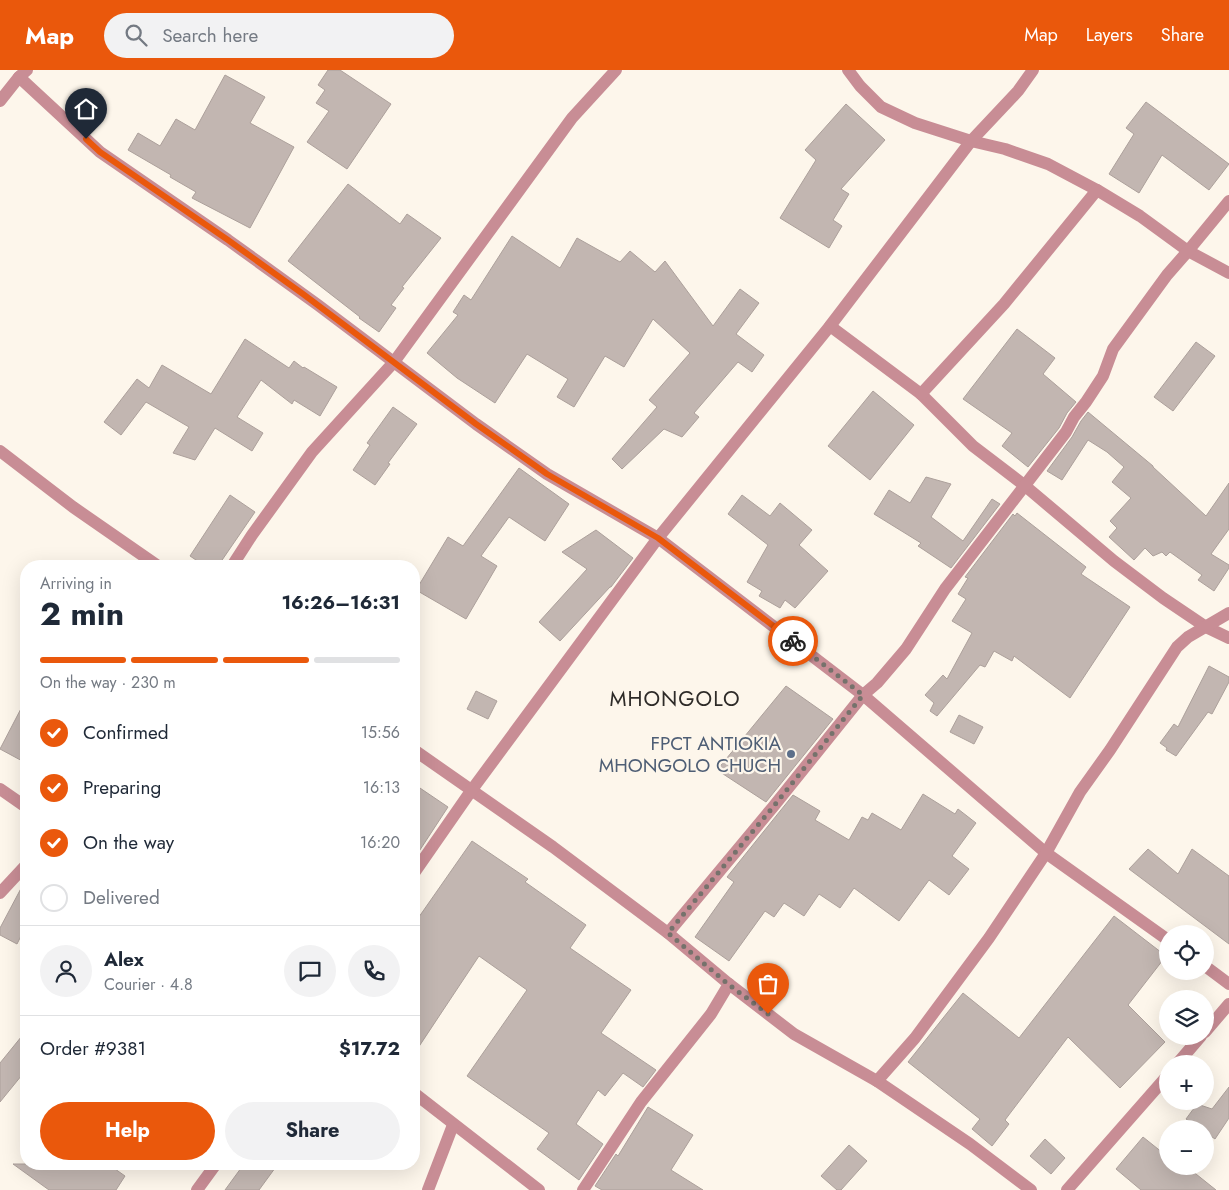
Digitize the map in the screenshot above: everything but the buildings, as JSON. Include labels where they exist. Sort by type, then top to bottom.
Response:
[{"type":"street","points":[[236,560],[312,452],[394,362],[572,118],[616,70]]},
{"type":"street","points":[[848,70],[860,86],[881,107],[915,123],[971,141],[1005,149],[1048,164],[1140,216],[1188,251],[1229,274]]},
{"type":"street","points":[[420,864],[471,791],[658,538],[830,326],[971,141],[1018,91],[1033,70]]},
{"type":"street","points":[[0,101],[23,74],[100,152],[228,240],[476,424],[547,474],[658,538],[863,695],[1046,853],[1159,934]]},
{"type":"street","points":[[921,394],[1004,304],[1097,190]]},
{"type":"street","points":[[668,933],[863,695],[877,683],[906,649],[945,589],[1066,432],[1074,417],[1103,376],[1113,350],[1167,275],[1229,201]]},
{"type":"street","points":[[830,326],[921,394],[973,446],[1024,485],[1114,561],[1163,598],[1206,626],[1229,638]]},
{"type":"street","points":[[0,451],[150,560]]},
{"type":"street","points":[[877,1080],[914,1038],[989,938],[1046,853],[1080,792],[1110,750],[1177,647],[1188,637],[1229,613]]},
{"type":"street","points":[[420,754],[552,847],[668,933],[728,984],[794,1034],[877,1080],[970,1144],[1031,1190]]},
{"type":"street","points":[[0,789],[20,803]]},
{"type":"street","points":[[0,893],[20,871]]},
{"type":"street","points":[[1214,973],[1229,984]]},
{"type":"street","points":[[583,1190],[641,1102],[711,1014],[728,984]]},
{"type":"street","points":[[1214,1022],[1229,1004]]},
{"type":"street","points":[[1185,1055],[1193,1045]]},
{"type":"street","points":[[1067,1190],[1159,1085]]},
{"type":"street","points":[[420,1098],[539,1190]]},
{"type":"street","points":[[428,1190],[453,1125]]},
{"type":"street","points":[[196,1190],[211,1170]]},
{"type":"way so far","points":[[768,1014],[728,984],[668,933],[863,695],[793,641]]},
{"type":"place","name":"FPCT ANTIOKIA MHONGOLO CHUCH","points":[[791,754]]},
{"type":"district","name":"MHONGOLO","points":[[675,699]]},
{"type":"route","points":[[86,139],[100,152],[228,240],[318,305],[476,424],[547,474],[658,538],[793,641]]}]
